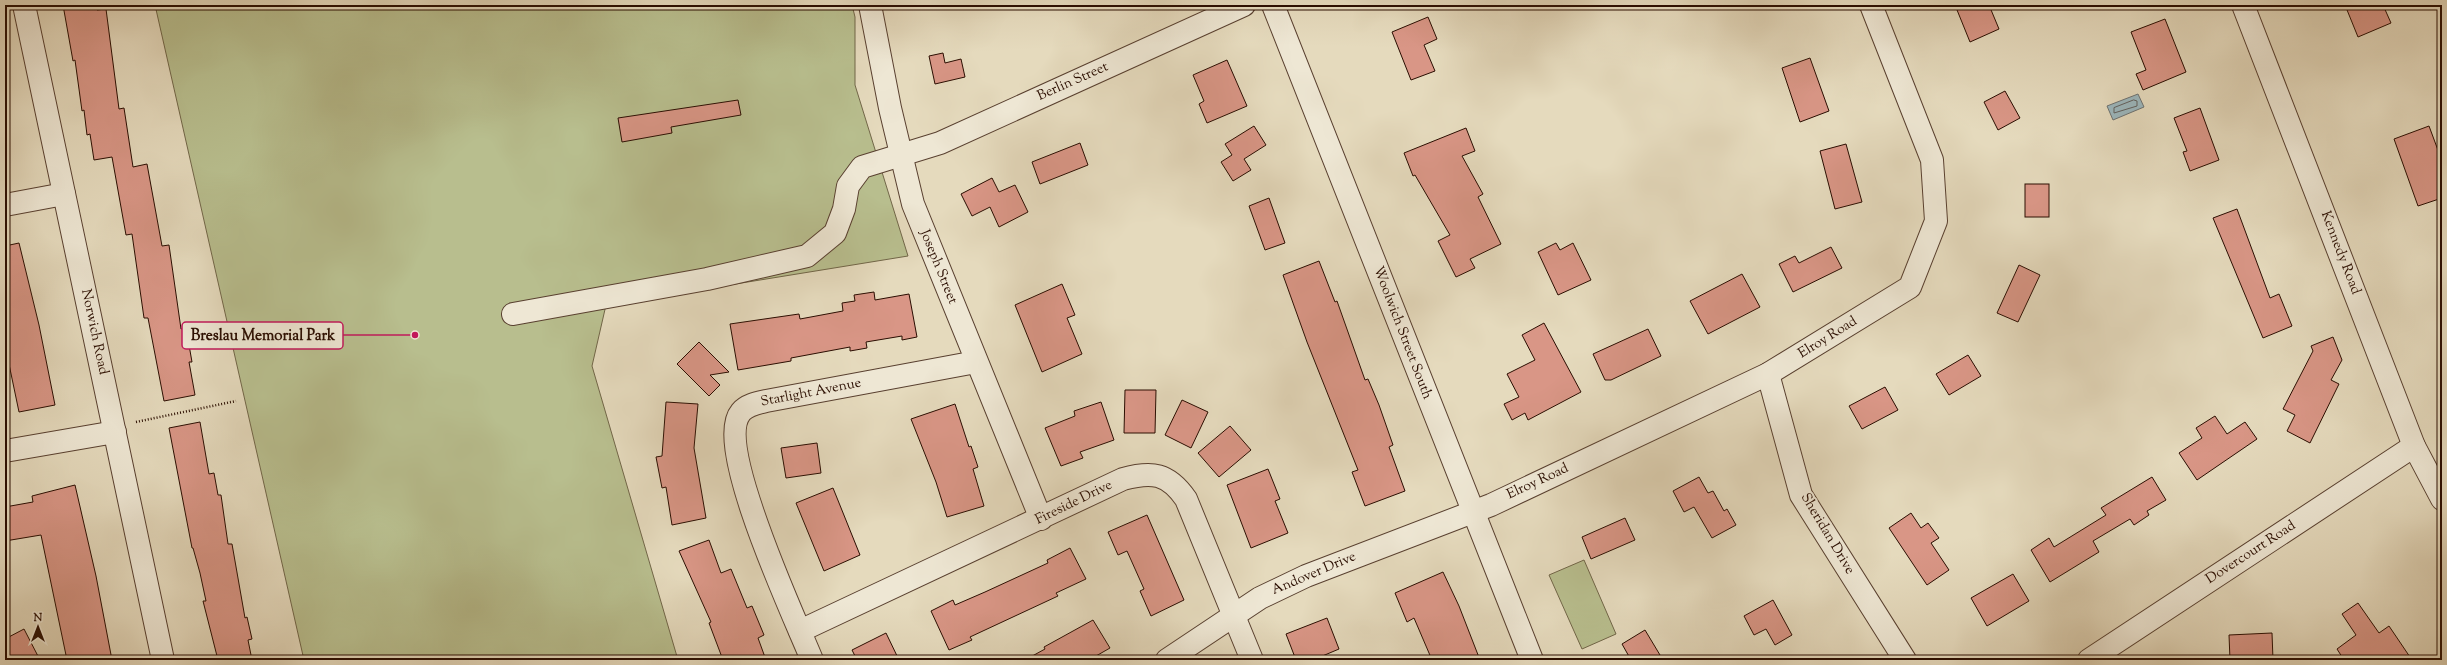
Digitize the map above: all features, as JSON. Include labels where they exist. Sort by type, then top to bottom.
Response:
[{"type":"street","name":"Norwich Road","points":[[24,5],[163,660]]},
{"type":"street","name":"Joseph Street","points":[[870,5],[901,156],[913,204],[1041,519]]},
{"type":"street","name":"Berlin Street","points":[[513,314],[707,279],[807,256],[835,233],[844,210],[848,186],[862,167],[940,143],[1244,5]]},
{"type":"street","name":"Woolwich Street South","points":[[1273,5],[1532,660]]},
{"type":"street","name":"Elroy Road","points":[[1473,511],[1491,505],[1768,374],[1910,287],[1936,221],[1932,160],[1871,5]]},
{"type":"street","name":"Kennedy Road","points":[[2243,5],[2414,446],[2442,499]]},
{"type":"street","points":[[5,205],[64,194]]},
{"type":"street","name":"Starlight Avenue","points":[[812,660],[750,508],[735,437],[737,422],[741,412],[751,405],[766,401],[976,362]]},
{"type":"street","name":"Sheridan Drive","points":[[1768,374],[1801,495],[1905,660]]},
{"type":"street","points":[[5,451],[115,432]]},
{"type":"street","name":"Dovercourt Road","points":[[2089,660],[2414,446]]},
{"type":"street","name":"Fireside Drive","points":[[800,631],[1041,519],[1123,479],[1152,474],[1166,478],[1178,487],[1186,499],[1235,615],[1252,660]]},
{"type":"street","name":"Andover Drive","points":[[1166,660],[1260,598],[1306,576],[1473,511]]},
{"type":"path","points":[[136,422],[236,401]]},
{"type":"green space","points":[[155,5],[852,5],[855,17],[855,85],[908,256],[606,305],[592,366],[678,660],[304,660]]},
{"type":"green space","points":[[1584,560],[1616,634],[1582,649],[1549,575]]},
{"type":"water","points":[[2138,94],[2144,107],[2113,120],[2107,106]]},
{"type":"building","points":[[63,5],[96,5],[97,10],[106,9],[119,109],[124,108],[133,167],[147,164],[162,246],[169,245],[181,329],[186,328],[192,362],[189,362],[195,395],[164,401],[148,318],[144,318],[132,234],[126,235],[112,157],[94,160],[90,134],[87,135],[84,110],[82,111],[75,60],[73,61]]},
{"type":"building","points":[[1955,5],[1989,5],[1999,29],[1970,42]]},
{"type":"building","points":[[2345,5],[2383,5],[2391,23],[2358,37]]},
{"type":"building","points":[[1428,17],[1437,39],[1424,45],[1435,71],[1411,80],[1392,32]]},
{"type":"building","points":[[2165,19],[2186,72],[2143,90],[2136,74],[2146,70],[2131,32]]},
{"type":"building","points":[[943,53],[945,63],[961,59],[965,77],[935,84],[929,56]]},
{"type":"building","points":[[1810,58],[1829,111],[1800,122],[1782,68]]},
{"type":"building","points":[[1227,60],[1247,106],[1207,123],[1199,104],[1204,101],[1193,75]]},
{"type":"building","points":[[2005,91],[2020,118],[1998,130],[1984,102]]},
{"type":"building","points":[[738,100],[741,115],[671,127],[672,133],[622,142],[618,118]]},
{"type":"building","points":[[2200,108],[2219,160],[2190,171],[2183,152],[2187,151],[2174,118]]},
{"type":"building","points":[[1254,126],[1266,145],[1244,159],[1251,170],[1233,181],[1221,162],[1232,155],[1225,144]]},
{"type":"building","points":[[2429,126],[2442,161],[2442,198],[2418,206],[2394,139]]},
{"type":"building","points":[[1466,128],[1475,151],[1462,156],[1483,194],[1478,197],[1501,244],[1470,259],[1475,268],[1456,277],[1438,241],[1450,235],[1415,175],[1413,176],[1404,153]]},
{"type":"building","points":[[1080,143],[1088,165],[1040,184],[1032,162]]},
{"type":"building","points":[[1846,144],[1862,202],[1835,209],[1820,151]]},
{"type":"building","points":[[992,178],[999,192],[1015,185],[1028,212],[999,227],[990,207],[972,216],[961,194]]},
{"type":"building","points":[[2025,184],[2049,184],[2049,217],[2025,217]]},
{"type":"building","points":[[1269,198],[1285,243],[1265,250],[1249,206]]},
{"type":"building","points":[[2237,209],[2270,298],[2279,294],[2292,326],[2263,338],[2213,218]]},
{"type":"building","points":[[19,243],[39,325],[55,405],[19,412],[5,345],[5,246]]},
{"type":"building","points":[[1556,243],[1560,250],[1573,243],[1591,280],[1558,295],[1538,252]]},
{"type":"building","points":[[1831,247],[1842,268],[1793,292],[1779,264],[1795,256],[1799,263]]},
{"type":"building","points":[[1319,261],[1335,302],[1337,301],[1365,380],[1368,379],[1379,405],[1393,445],[1389,447],[1405,491],[1365,506],[1352,472],[1358,470],[1307,342],[1283,275]]},
{"type":"building","points":[[2019,265],[2040,275],[2018,322],[1997,313]]},
{"type":"building","points":[[1742,274],[1760,307],[1708,334],[1690,301]]},
{"type":"building","points":[[1062,284],[1075,315],[1067,318],[1082,354],[1042,372],[1015,305]]},
{"type":"building","points":[[874,292],[875,300],[909,294],[917,337],[902,340],[902,336],[866,342],[867,348],[850,351],[850,347],[791,358],[791,361],[738,370],[730,324],[799,314],[800,319],[843,311],[842,303],[855,301],[854,295]]},
{"type":"building","points":[[1544,323],[1581,392],[1528,420],[1525,413],[1512,420],[1504,404],[1519,397],[1507,374],[1535,360],[1522,335]]},
{"type":"building","points":[[1648,329],[1661,356],[1611,380],[1605,380],[1593,354]]},
{"type":"building","points":[[2333,337],[2342,360],[2331,380],[2339,384],[2310,443],[2287,431],[2295,415],[2283,409],[2313,351],[2311,346]]},
{"type":"building","points":[[699,342],[729,372],[710,375],[720,385],[709,396],[677,364]]},
{"type":"building","points":[[1968,355],[1981,376],[1949,395],[1936,374]]},
{"type":"building","points":[[1885,387],[1898,410],[1862,429],[1849,406]]},
{"type":"building","points":[[1125,390],[1156,390],[1155,433],[1124,433]]},
{"type":"building","points":[[1182,400],[1208,412],[1191,448],[1165,435]]},
{"type":"building","points":[[666,402],[698,404],[694,448],[706,518],[672,525],[666,487],[662,488],[656,457],[662,456]]},
{"type":"building","points":[[1101,402],[1114,440],[1080,452],[1083,458],[1061,466],[1045,428],[1075,416],[1074,411]]},
{"type":"building","points":[[955,404],[969,447],[971,446],[978,467],[973,469],[984,506],[947,517],[936,482],[911,419]]},
{"type":"building","points":[[2215,416],[2227,434],[2245,422],[2257,439],[2197,480],[2179,453],[2202,438],[2196,428]]},
{"type":"building","points":[[200,422],[209,474],[214,473],[218,495],[221,495],[228,544],[232,544],[245,618],[247,617],[252,639],[248,640],[252,660],[218,660],[203,601],[206,601],[200,573],[192,548],[169,428]]},
{"type":"building","points":[[1230,426],[1251,450],[1219,477],[1198,453]]},
{"type":"building","points":[[817,443],[821,473],[786,478],[781,448]]},
{"type":"building","points":[[1268,469],[1280,499],[1275,501],[1288,533],[1251,548],[1227,485]]},
{"type":"building","points":[[1699,477],[1708,493],[1713,491],[1724,511],[1727,509],[1736,525],[1712,538],[1694,507],[1684,512],[1673,491]]},
{"type":"building","points":[[2152,477],[2166,500],[2147,511],[2149,515],[2134,525],[2130,519],[2093,541],[2099,552],[2050,582],[2031,550],[2049,538],[2054,547],[2106,515],[2101,508]]},
{"type":"building","points":[[75,485],[96,576],[112,660],[67,660],[41,535],[5,541],[5,507],[33,502],[32,496]]},
{"type":"building","points":[[833,488],[860,555],[824,571],[796,503]]},
{"type":"building","points":[[1911,513],[1921,528],[1928,523],[1939,538],[1931,543],[1949,570],[1927,585],[1889,528]]},
{"type":"building","points":[[1147,515],[1184,600],[1151,616],[1140,591],[1144,589],[1127,551],[1118,555],[1108,532]]},
{"type":"building","points":[[1625,518],[1635,540],[1591,559],[1582,537]]},
{"type":"building","points":[[709,540],[721,573],[731,569],[747,608],[752,606],[764,635],[758,638],[766,660],[723,660],[709,623],[711,622],[679,551]]},
{"type":"building","points":[[1070,548],[1086,579],[1056,593],[1058,596],[970,637],[972,640],[949,650],[931,611],[953,600],[955,605],[985,592],[1048,563],[1047,560]]},
{"type":"building","points":[[1443,572],[1459,606],[1480,660],[1432,660],[1414,618],[1407,622],[1395,593]]},
{"type":"building","points":[[2013,574],[2029,601],[1987,626],[1971,598]]},
{"type":"building","points":[[1773,600],[1792,635],[1775,645],[1766,629],[1754,635],[1744,616]]},
{"type":"building","points":[[2358,603],[2379,633],[2389,626],[2412,660],[2344,660],[2337,649],[2356,635],[2342,614]]},
{"type":"building","points":[[1327,618],[1339,649],[1313,660],[1296,660],[1286,634]]},
{"type":"building","points":[[1093,620],[1110,648],[1089,660],[1025,660],[1045,649],[1044,647]]},
{"type":"building","points":[[24,629],[40,660],[5,660],[5,639]]},
{"type":"building","points":[[1645,630],[1663,660],[1631,660],[1622,644]]},
{"type":"building","points":[[886,633],[899,660],[857,660],[852,650]]},
{"type":"building","points":[[2272,633],[2273,660],[2230,660],[2229,635]]},
{"type":"place","name":"Breslau Memorial Park","points":[[415,335]]}]
